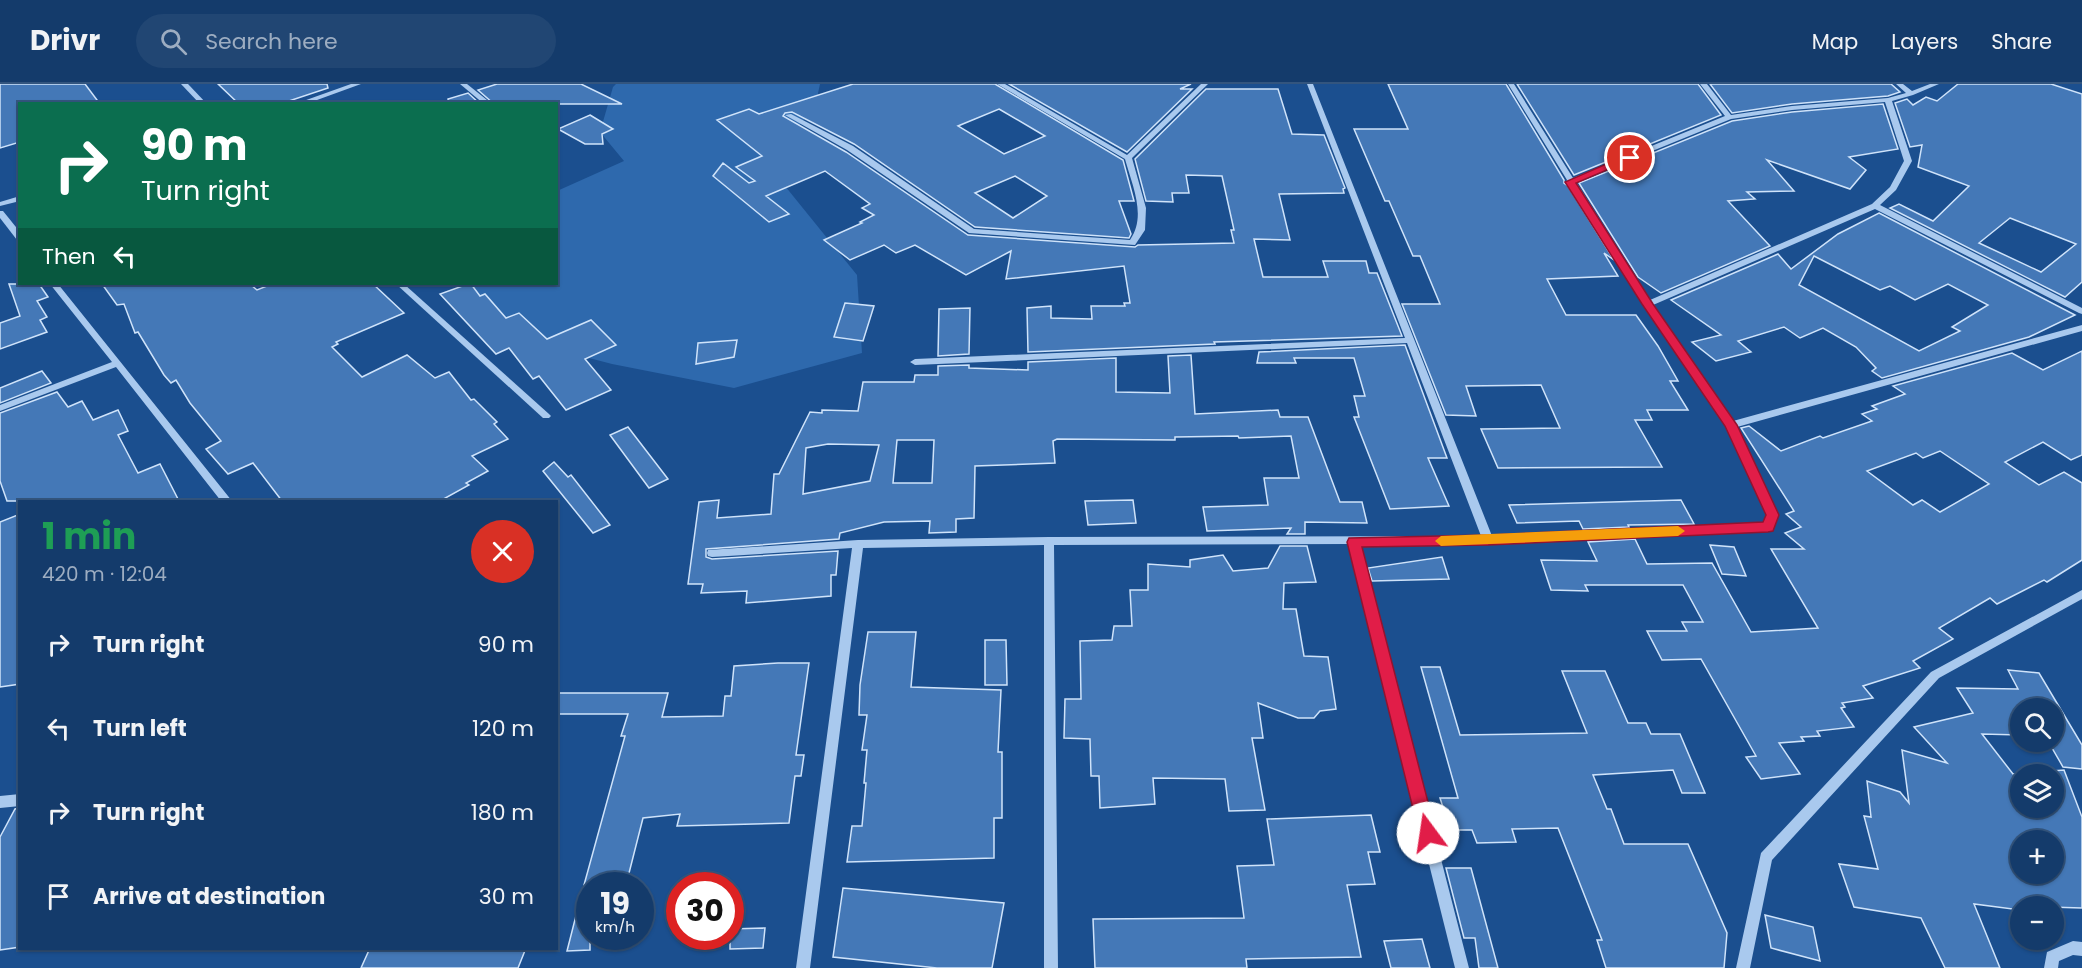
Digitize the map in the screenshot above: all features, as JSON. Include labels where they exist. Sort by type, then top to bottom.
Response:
[{"type":"street","points":[[184,84],[202,102]]},
{"type":"street","points":[[304,102],[358,84]]},
{"type":"street","points":[[463,84],[486,102]]},
{"type":"street","points":[[789,115],[850,148],[972,231],[1132,243],[1141,230],[1142,208],[1128,158],[1000,84]]},
{"type":"street","points":[[1128,158],[1205,84]]},
{"type":"street","points":[[1310,84],[1488,540]]},
{"type":"street","points":[[712,553],[858,544],[1488,540],[1768,527],[1772,515],[1731,425],[1648,304],[1511,84]]},
{"type":"street","points":[[1703,84],[1729,117]]},
{"type":"street","points":[[1899,84],[1911,94]]},
{"type":"street","points":[[1570,182],[1729,117],[1792,108],[1888,99],[1911,94],[1936,84]]},
{"type":"street","points":[[1648,304],[1875,206],[1893,188],[1908,161],[1888,99]]},
{"type":"street","points":[[0,204],[18,199]]},
{"type":"street","points":[[1875,206],[2082,311]]},
{"type":"street","points":[[0,213],[18,236]]},
{"type":"street","points":[[55,285],[226,500]]},
{"type":"street","points":[[401,285],[546,416]]},
{"type":"street","points":[[1731,425],[2082,328]]},
{"type":"street","points":[[915,362],[1411,340]]},
{"type":"street","points":[[0,408],[116,364]]},
{"type":"street","points":[[1049,541],[1051,968]]},
{"type":"street","points":[[1354,542],[1462,968]]},
{"type":"street","points":[[803,968],[858,544]]},
{"type":"street","points":[[1743,968],[1766,857],[1935,675],[2082,594]]},
{"type":"street","points":[[0,802],[18,800]]},
{"type":"street","points":[[2051,968],[2052,957],[2073,948],[2082,949]]},
{"type":"shaded area","points":[[616,84],[820,84],[815,107],[757,174],[785,186],[857,275],[862,353],[734,388],[612,364],[474,328],[470,285],[558,285],[558,191],[624,161],[600,132],[613,87]]},
{"type":"building","points":[[0,84],[85,84],[98,102],[18,102],[18,143],[0,148]]},
{"type":"building","points":[[218,84],[327,84],[328,88],[286,102],[237,102]]},
{"type":"building","points":[[497,84],[581,84],[622,104],[492,102],[478,90]]},
{"type":"building","points":[[853,84],[995,84],[1123,160],[1134,201],[1119,201],[1131,234],[1129,238],[975,227],[854,144],[792,112],[785,113],[783,116],[846,152],[968,235],[1135,247],[1138,245],[1234,243],[1231,230],[1234,230],[1222,176],[1186,175],[1189,193],[1172,193],[1173,202],[1146,201],[1135,159],[1206,89],[1278,89],[1292,134],[1324,135],[1345,188],[1344,193],[1279,194],[1290,240],[1254,239],[1263,277],[1328,277],[1323,261],[1366,261],[1369,273],[1377,273],[1402,336],[1214,342],[1215,344],[1028,352],[1027,308],[1051,306],[1051,318],[1092,319],[1091,306],[1125,306],[1124,303],[1130,303],[1124,266],[1006,279],[1011,251],[966,275],[915,245],[896,253],[884,245],[850,260],[824,240],[874,215],[862,208],[870,204],[825,171],[766,196],[789,214],[769,222],[713,176],[723,163],[749,183],[755,181],[736,167],[762,156],[717,120],[749,109],[759,114]],"holes":[[[999,109],[1045,136],[1004,154],[958,126]],[[1015,176],[1047,196],[1013,218],[975,193]]]},
{"type":"building","points":[[1009,84],[1191,84],[1180,89],[1192,89],[1127,152]]},
{"type":"building","points":[[1388,84],[1506,84],[1564,183],[1614,260],[1604,253],[1618,276],[1547,279],[1566,315],[1636,315],[1658,346],[1678,381],[1670,381],[1688,410],[1647,410],[1652,420],[1635,420],[1662,467],[1498,468],[1481,429],[1560,428],[1541,385],[1466,386],[1476,416],[1446,415],[1402,304],[1440,304],[1420,256],[1413,256],[1389,201],[1385,201],[1354,129],[1408,129]]},
{"type":"building","points":[[1517,84],[1698,84],[1721,115],[1574,175]]},
{"type":"building","points":[[1710,84],[1891,84],[1900,92],[1888,96],[1792,104],[1732,113]]},
{"type":"building","points":[[1958,84],[2051,84],[2082,94],[2082,282],[2065,297],[1890,208],[1899,204],[1933,221],[1969,186],[1918,167],[1922,145],[1910,147],[1895,103],[1907,99],[1913,105],[1926,97],[1937,101]],"holes":[[[2010,218],[2076,244],[2041,272],[1979,243]]]},
{"type":"building","points":[[468,93],[478,102],[449,102],[448,99]]},
{"type":"building","points":[[1883,104],[1898,149],[1849,157],[1866,170],[1850,189],[1767,160],[1794,191],[1747,192],[1755,199],[1728,201],[1770,246],[1661,293],[1638,277],[1579,183],[1732,121],[1792,112]]},
{"type":"building","points":[[590,115],[613,129],[602,134],[603,144],[585,144],[558,129]]},
{"type":"building","points":[[1879,213],[2075,315],[2029,337],[1882,378],[1872,371],[1876,368],[1856,347],[1823,328],[1800,338],[1784,327],[1738,341],[1751,352],[1716,361],[1692,342],[1721,335],[1671,300],[1778,254],[1791,269],[1838,234]],"holes":[[[1814,256],[1880,290],[1890,286],[1915,300],[1948,284],[1988,305],[1952,327],[1960,331],[1919,351],[1799,285]]]},
{"type":"building","points":[[9,284],[40,285],[48,297],[37,301],[47,317],[40,320],[47,332],[0,349],[0,323],[20,316]]},
{"type":"building","points":[[103,285],[251,285],[257,290],[270,285],[374,285],[404,313],[336,342],[338,344],[332,347],[362,377],[407,355],[435,378],[449,372],[471,400],[474,399],[497,422],[494,424],[508,439],[472,456],[488,471],[442,500],[281,500],[253,463],[228,474],[206,449],[221,441],[190,403],[176,380],[171,383],[164,375],[138,332],[135,333],[124,304],[117,305]]},
{"type":"building","points":[[472,285],[480,296],[485,294],[506,318],[519,313],[547,339],[591,320],[616,345],[585,359],[611,390],[566,410],[539,376],[533,379],[509,348],[496,354],[440,294]]},
{"type":"building","points":[[845,303],[874,306],[863,341],[834,337]]},
{"type":"building","points":[[970,308],[969,354],[938,356],[939,309]]},
{"type":"building","points":[[737,340],[734,357],[696,364],[698,343]]},
{"type":"building","points":[[1405,345],[1447,458],[1428,458],[1449,506],[1390,509],[1354,417],[1359,417],[1354,396],[1365,396],[1354,358],[1294,358],[1296,363],[1257,363],[1259,352]]},
{"type":"building","points":[[2082,351],[2082,455],[2071,460],[2043,442],[2005,462],[2039,485],[2064,472],[2082,483],[2082,560],[2047,582],[2044,580],[1997,604],[1990,598],[1939,628],[1953,639],[1913,661],[1920,668],[1863,686],[1873,698],[1842,703],[1845,707],[1841,708],[1854,727],[1817,731],[1820,736],[1801,737],[1804,741],[1779,743],[1800,774],[1761,779],[1746,757],[1756,756],[1701,659],[1662,660],[1647,631],[1687,631],[1682,622],[1703,622],[1683,585],[1585,585],[1588,591],[1551,590],[1541,560],[1597,561],[1588,542],[1635,539],[1647,564],[1712,563],[1751,632],[1818,628],[1771,549],[1804,549],[1785,533],[1801,527],[1786,514],[1794,511],[1741,428],[1749,426],[1781,451],[1820,436],[1823,438],[1872,421],[1862,414],[1877,409],[1872,406],[1905,394],[1893,386],[2012,353],[2043,370]],"holes":[[[1940,451],[1989,484],[1940,512],[1922,500],[1913,505],[1867,471],[1916,453],[1923,458]]]},
{"type":"building","points":[[1191,355],[1195,414],[1278,410],[1280,417],[1308,417],[1340,502],[1362,502],[1367,523],[1305,522],[1305,534],[1287,534],[1291,528],[1207,531],[1203,507],[1268,505],[1264,478],[1299,478],[1291,436],[1175,437],[1175,440],[1057,439],[1053,441],[1055,463],[975,466],[974,518],[956,519],[956,532],[929,533],[930,521],[884,522],[840,533],[839,539],[706,549],[706,557],[712,559],[838,551],[836,575],[831,575],[831,596],[746,603],[747,591],[701,593],[703,584],[688,584],[699,502],[719,500],[717,518],[771,514],[774,474],[779,474],[810,412],[858,411],[863,382],[914,382],[915,375],[938,375],[938,366],[969,365],[969,368],[1028,370],[1028,362],[1116,358],[1116,392],[1170,393],[1168,356]],"holes":[[[897,440],[934,440],[932,483],[893,483]],[[828,444],[879,445],[870,481],[803,494],[806,448]]]},
{"type":"building","points":[[42,371],[51,383],[0,403],[0,388]]},
{"type":"building","points":[[57,392],[68,407],[82,401],[93,420],[118,410],[128,431],[118,435],[138,473],[160,464],[178,500],[7,501],[0,481],[0,413]]},
{"type":"building","points":[[628,427],[668,479],[649,488],[610,435]]},
{"type":"building","points":[[554,462],[568,477],[571,475],[610,525],[593,533],[543,471]]},
{"type":"building","points":[[1133,500],[1136,523],[1088,525],[1085,501]]},
{"type":"building","points":[[1681,500],[1694,524],[1628,525],[1629,527],[1583,529],[1579,521],[1517,523],[1509,505]]},
{"type":"building","points":[[18,515],[18,684],[0,687],[0,522]]},
{"type":"building","points":[[1710,545],[1734,547],[1746,576],[1722,574]]},
{"type":"building","points":[[1280,546],[1307,546],[1316,582],[1284,583],[1283,609],[1296,609],[1304,656],[1328,657],[1336,709],[1320,711],[1314,718],[1298,718],[1258,703],[1263,738],[1252,738],[1265,810],[1229,811],[1225,779],[1153,778],[1155,804],[1100,808],[1099,776],[1091,776],[1090,739],[1064,738],[1065,699],[1081,699],[1080,641],[1112,640],[1114,626],[1132,626],[1130,590],[1148,590],[1148,564],[1190,567],[1190,560],[1223,555],[1233,571],[1268,568]]},
{"type":"building","points":[[1442,557],[1449,579],[1372,581],[1368,568]]},
{"type":"building","points":[[868,632],[916,632],[911,687],[1001,690],[998,752],[1002,752],[1002,818],[994,818],[994,858],[847,862],[852,826],[862,826],[866,783],[864,783],[867,750],[862,750],[867,715],[859,715],[860,685]]},
{"type":"building","points":[[985,640],[1006,640],[1007,685],[985,685]]},
{"type":"building","points":[[809,663],[796,755],[804,755],[801,776],[795,776],[789,823],[677,826],[680,814],[643,818],[629,872],[588,872],[625,736],[621,736],[628,714],[558,714],[558,693],[668,693],[662,717],[723,716],[725,696],[731,696],[734,666]]},
{"type":"building","points":[[1421,667],[1440,667],[1460,735],[1587,733],[1562,671],[1605,671],[1628,723],[1646,723],[1651,734],[1680,734],[1705,793],[1682,793],[1673,770],[1593,775],[1607,809],[1611,809],[1624,844],[1688,844],[1727,933],[1724,968],[1606,968],[1597,940],[1602,940],[1558,828],[1512,829],[1516,842],[1477,843],[1472,830],[1450,830],[1440,798],[1458,798]]},
{"type":"building","points":[[2008,670],[2039,673],[2054,698],[2010,698],[2010,735],[1982,734],[2010,770],[2010,818],[2064,818],[2064,770],[2082,817],[2082,908],[2064,907],[2064,896],[2010,896],[2010,909],[1974,904],[2000,968],[1945,968],[1921,918],[1854,907],[1839,864],[1878,869],[1864,816],[1871,817],[1867,781],[1900,792],[1909,803],[1902,750],[1947,763],[1914,727],[1973,713],[1957,688],[2018,689]]},
{"type":"building","points":[[2064,715],[2082,745],[2082,769],[2064,767],[2064,764],[2061,764],[2054,752],[2064,752]]},
{"type":"building","points":[[18,808],[18,947],[0,950],[0,837],[15,809]]},
{"type":"building","points":[[1371,815],[1380,852],[1368,852],[1375,884],[1347,885],[1361,957],[1246,959],[1247,968],[1095,968],[1093,919],[1244,918],[1237,866],[1274,865],[1267,819]]},
{"type":"building","points":[[1446,868],[1471,868],[1498,968],[1479,968],[1475,938],[1464,938]]},
{"type":"building","points":[[843,888],[1004,903],[992,968],[937,968],[833,957]]},
{"type":"building","points":[[1765,915],[1813,927],[1820,961],[1771,948]]},
{"type":"building","points":[[576,916],[576,950],[590,950],[567,951]]},
{"type":"building","points":[[765,928],[763,948],[744,949],[744,929]]},
{"type":"building","points":[[1422,939],[1430,968],[1391,968],[1384,941]]},
{"type":"building","points":[[369,950],[525,950],[518,968],[361,968]]},
{"type":"slow traffic","points":[[1441,541],[1678,531]]},
{"type":"route","points":[[1428,833],[1354,542],[1488,540],[1768,527],[1772,515],[1731,425],[1648,304],[1570,182],[1630,158]]}]
